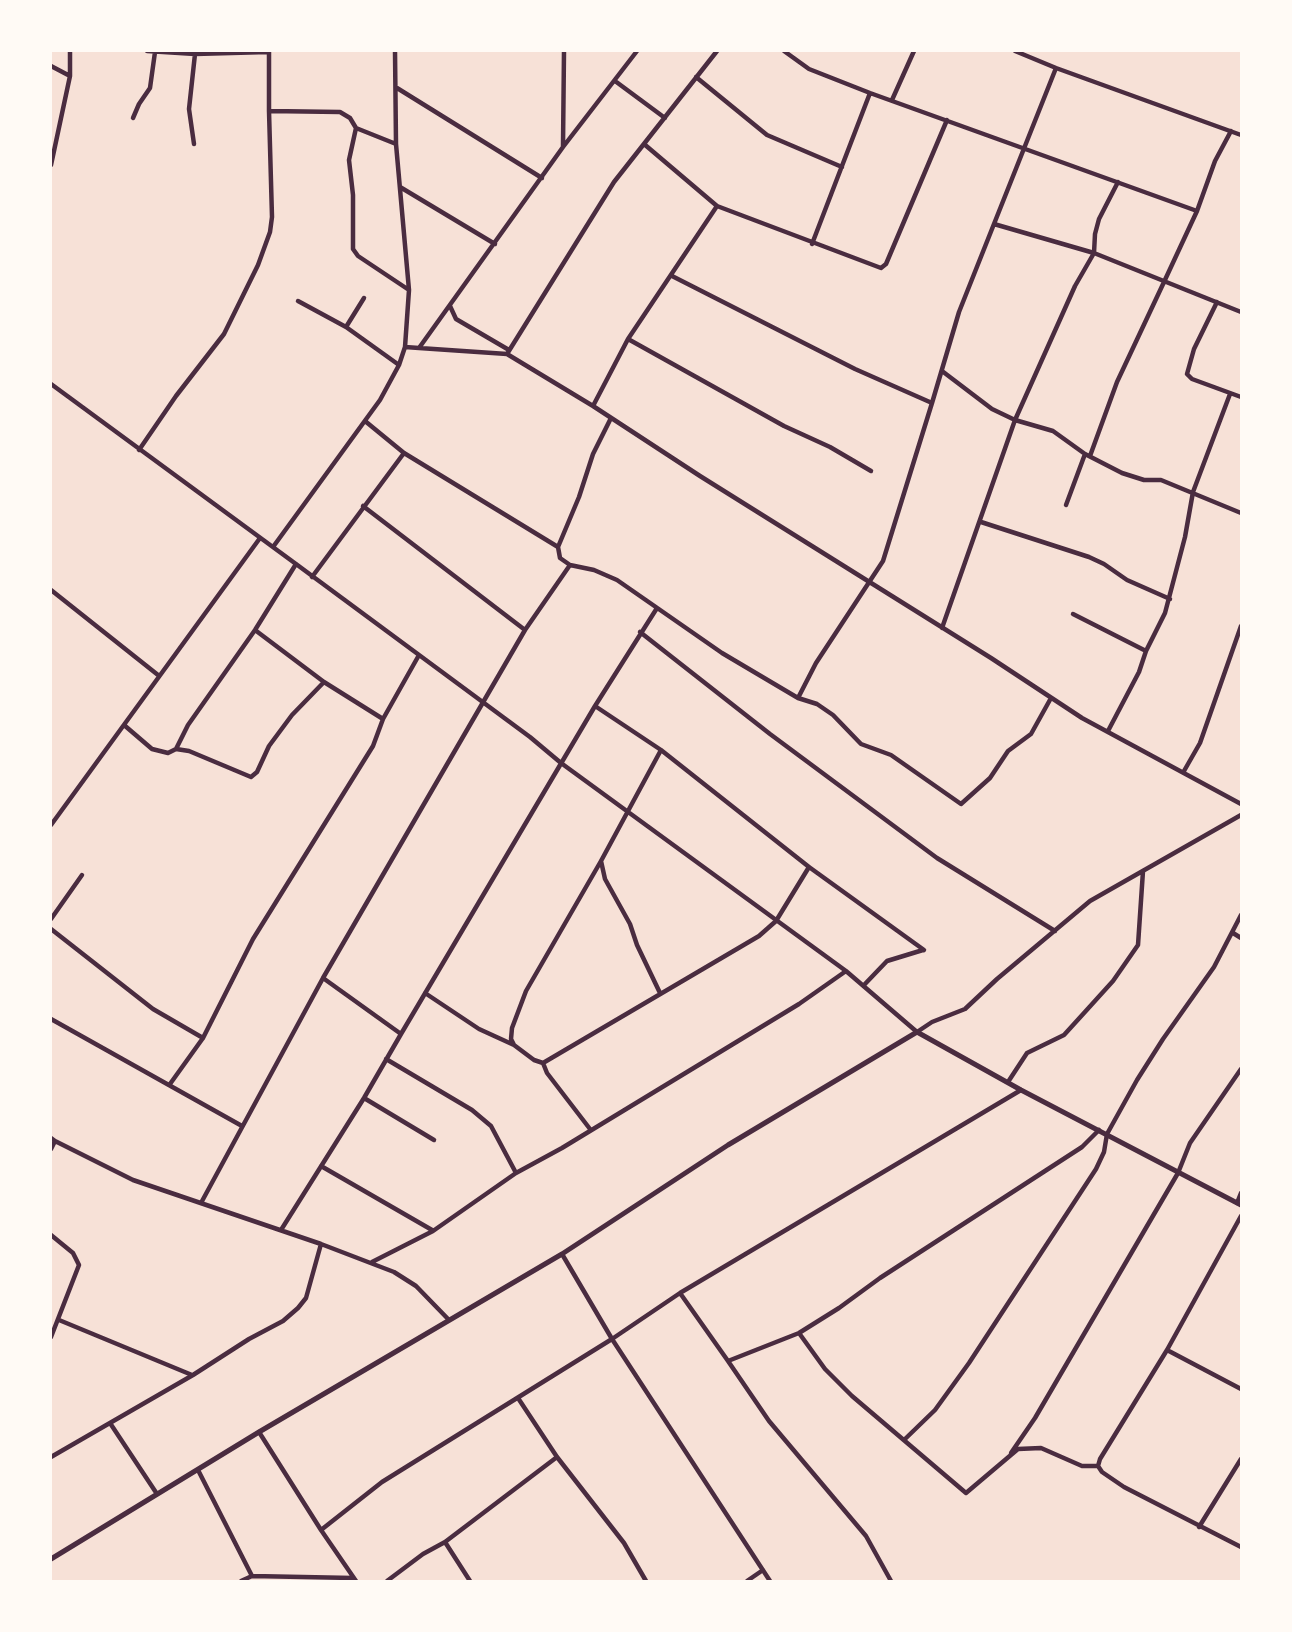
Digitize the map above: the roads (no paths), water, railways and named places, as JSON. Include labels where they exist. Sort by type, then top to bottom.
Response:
[{"type":"street","points":[[51,165],[70,76],[70,51]]},
{"type":"street","points":[[139,450],[164,412],[224,334],[247,292],[270,232],[272,217],[269,51],[195,54],[147,51]]},
{"type":"street","points":[[272,547],[380,400],[399,365],[405,347],[409,290],[396,144],[395,51]]},
{"type":"street","points":[[563,147],[564,51]]},
{"type":"street","points":[[419,348],[563,147],[637,51]]},
{"type":"street","points":[[508,352],[607,193],[717,51]]},
{"type":"street","points":[[785,51],[809,69],[870,93],[1196,211]]},
{"type":"street","points":[[891,100],[914,51]]},
{"type":"street","points":[[1015,51],[1241,135]]},
{"type":"street","points":[[133,118],[138,104],[150,88],[155,52]]},
{"type":"street","points":[[194,144],[189,108],[195,54]]},
{"type":"street","points":[[51,66],[70,76]]},
{"type":"street","points":[[797,698],[888,549],[959,312],[1056,68]]},
{"type":"street","points":[[696,77],[767,135],[842,167]]},
{"type":"street","points":[[615,80],[665,118]]},
{"type":"street","points":[[396,88],[542,178]]},
{"type":"street","points":[[812,244],[870,93]]},
{"type":"street","points":[[269,111],[340,112],[350,118],[356,128],[396,144]]},
{"type":"street","points":[[644,144],[717,206],[878,268],[884,267],[947,120]]},
{"type":"street","points":[[356,128],[349,160],[353,195],[353,248],[358,256],[409,290]]},
{"type":"street","points":[[1066,505],[1117,382],[1196,211],[1210,172],[1231,131]]},
{"type":"street","points":[[942,628],[1015,420],[1075,286],[1094,253],[1099,219],[1118,182]]},
{"type":"street","points":[[400,186],[495,244]]},
{"type":"street","points":[[593,406],[628,339],[717,206]]},
{"type":"street","points":[[994,224],[1094,253],[1241,312]]},
{"type":"street","points":[[672,276],[855,369],[932,403]]},
{"type":"street","points":[[345,327],[350,323],[363,298]]},
{"type":"street","points":[[298,300],[345,327],[399,365]]},
{"type":"street","points":[[1217,302],[1194,349],[1187,374],[1192,379],[1241,397]]},
{"type":"street","points":[[450,306],[456,319],[1051,698],[1241,804]]},
{"type":"street","points":[[628,339],[784,426],[835,449],[871,471]]},
{"type":"street","points":[[405,347],[508,352]]},
{"type":"street","points":[[942,371],[992,409],[1015,420],[1053,431],[1087,455],[1135,478],[1161,480],[1241,513]]},
{"type":"street","points":[[51,384],[846,971],[917,1032],[1021,1090],[1239,1204],[1241,1193]]},
{"type":"street","points":[[1108,732],[1139,672],[1170,599],[1193,492],[1230,394]]},
{"type":"street","points":[[611,418],[593,454],[558,547],[560,558],[570,565],[607,574],[722,653],[797,698],[817,704],[834,715],[861,744],[891,755],[961,804],[990,778],[1007,751],[1031,734],[1051,698]]},
{"type":"street","points":[[365,421],[404,453],[558,547]]},
{"type":"street","points":[[312,577],[404,453]]},
{"type":"street","points":[[363,506],[525,630]]},
{"type":"street","points":[[981,522],[1089,556],[1127,580],[1170,599]]},
{"type":"street","points":[[51,825],[260,538]]},
{"type":"street","points":[[124,725],[152,749],[168,753],[176,748],[188,724],[255,630],[296,564]]},
{"type":"street","points":[[201,1203],[323,978],[525,630],[570,565]]},
{"type":"street","points":[[51,590],[158,675]]},
{"type":"street","points":[[281,1230],[364,1098],[595,706],[657,608]]},
{"type":"street","points":[[1073,614],[1146,651]]},
{"type":"street","points":[[1184,771],[1200,743],[1241,626]]},
{"type":"street","points":[[255,630],[324,682],[383,719]]},
{"type":"street","points":[[640,632],[770,734],[937,858],[1055,931]]},
{"type":"street","points":[[170,1084],[203,1038],[253,939],[373,746],[383,719],[419,655]]},
{"type":"street","points":[[176,748],[251,777],[257,772],[269,746],[292,715],[324,682]]},
{"type":"street","points":[[595,706],[661,750],[809,867],[924,950],[887,961],[864,985]]},
{"type":"street","points":[[514,1045],[511,1039],[512,1028],[526,991],[661,750]]},
{"type":"street","points":[[51,1559],[259,1432],[562,1255],[728,1145],[932,1022],[965,1009],[1090,901],[1241,816]]},
{"type":"street","points":[[601,861],[605,878],[630,924],[660,993]]},
{"type":"street","points":[[425,993],[479,1029],[514,1045],[534,1060],[543,1063],[748,943],[776,920],[809,867]]},
{"type":"street","points":[[1008,1082],[1027,1053],[1063,1035],[1113,981],[1131,956],[1139,942],[1143,871]]},
{"type":"street","points":[[51,919],[82,875]]},
{"type":"street","points":[[904,1440],[935,1410],[970,1363],[1097,1169],[1107,1134],[1149,1060],[1214,967],[1241,915]]},
{"type":"street","points":[[51,929],[153,1010],[203,1038]]},
{"type":"street","points":[[1233,933],[1241,938]]},
{"type":"street","points":[[372,1262],[433,1231],[516,1173],[799,1004],[846,971]]},
{"type":"street","points":[[323,978],[401,1034]]},
{"type":"street","points":[[51,1019],[242,1126]]},
{"type":"street","points":[[386,1059],[472,1110],[491,1126],[516,1173]]},
{"type":"street","points":[[543,1063],[547,1073],[590,1129]]},
{"type":"street","points":[[1011,1453],[1035,1418],[1178,1172],[1190,1143],[1241,1069]]},
{"type":"street","points":[[321,1530],[382,1482],[612,1339],[680,1293],[1021,1090]]},
{"type":"street","points":[[364,1098],[434,1140]]},
{"type":"street","points":[[729,1361],[799,1333],[1082,1147],[1099,1130]]},
{"type":"street","points":[[51,1149],[53,1140],[133,1180],[372,1262],[416,1286],[449,1320]]},
{"type":"street","points":[[321,1166],[433,1231]]},
{"type":"street","points":[[1241,1216],[1167,1350],[1098,1466],[1102,1472],[1124,1487],[1241,1547]]},
{"type":"street","points":[[51,1235],[73,1253],[79,1265],[51,1337]]},
{"type":"street","points":[[51,1457],[283,1321],[306,1298],[321,1244]]},
{"type":"street","points":[[562,1255],[612,1339],[770,1581]]},
{"type":"street","points":[[680,1293],[769,1421],[866,1536],[891,1581]]},
{"type":"street","points":[[59,1320],[193,1375]]},
{"type":"street","points":[[799,1333],[825,1369],[852,1396],[966,1493],[1018,1449],[1041,1448],[1082,1466],[1098,1466]]},
{"type":"street","points":[[1167,1350],[1241,1389]]},
{"type":"street","points":[[518,1398],[557,1457],[624,1543],[646,1581]]},
{"type":"street","points":[[110,1423],[158,1495]]},
{"type":"street","points":[[259,1432],[355,1580]]},
{"type":"street","points":[[387,1581],[416,1558],[445,1542],[557,1457]]},
{"type":"street","points":[[1199,1527],[1241,1459]]},
{"type":"street","points":[[198,1470],[252,1576]]},
{"type":"street","points":[[445,1542],[470,1581]]},
{"type":"street","points":[[747,1581],[763,1570]]},
{"type":"street","points":[[241,1581],[252,1576],[355,1580]]}]
